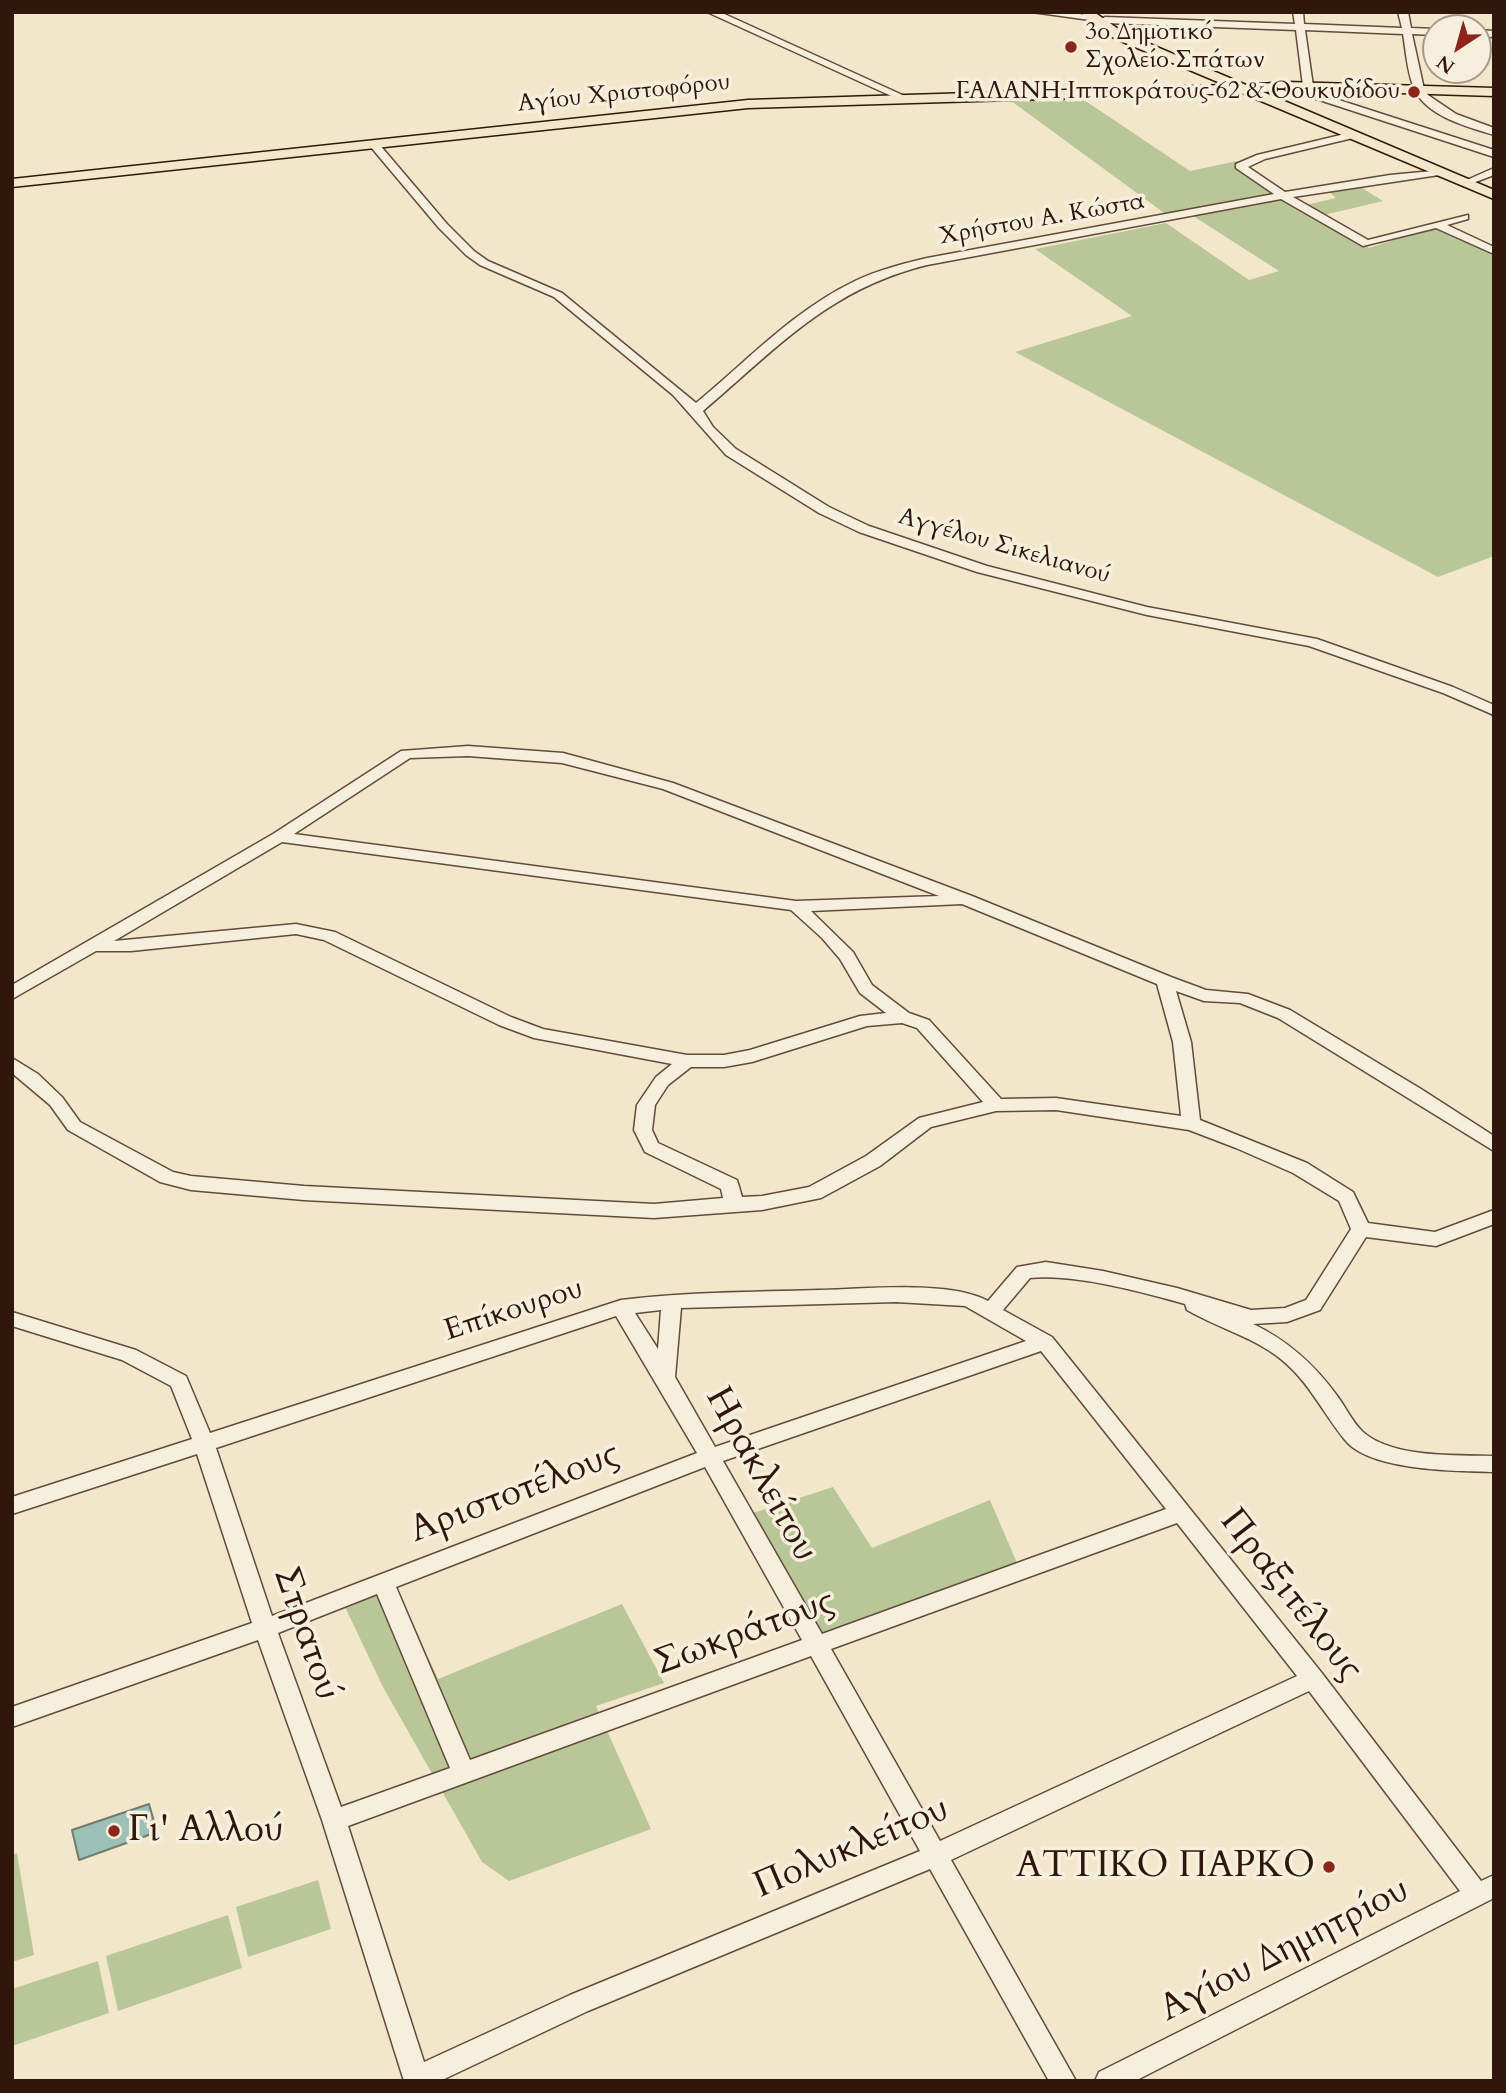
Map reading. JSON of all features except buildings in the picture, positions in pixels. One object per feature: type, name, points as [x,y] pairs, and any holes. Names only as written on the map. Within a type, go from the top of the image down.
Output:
[{"type":"main road","points":[[1094,15],[1130,34],[1353,135],[1439,172],[1494,189]]},
{"type":"main road","name":"Αγίου Χριστοφόρου","points":[[12,183],[748,104],[1252,88],[1494,92]]},
{"type":"main road","points":[[1252,88],[1469,181],[1494,195]]},
{"type":"main road","points":[[1292,103],[1305,88]]},
{"type":"street","points":[[712,12],[904,98]]},
{"type":"street","points":[[1037,12],[1195,24],[1422,32]]},
{"type":"street","points":[[1194,12],[1195,24]]},
{"type":"street","points":[[1298,12],[1305,88],[1494,153]]},
{"type":"street","points":[[1403,12],[1419,89],[1431,104],[1494,132]]},
{"type":"street","points":[[1353,135],[1261,157],[1240,166],[1367,244],[1464,217]]},
{"type":"street","name":"Αγγέλου Σικελιανού","points":[[375,146],[443,226],[470,253],[484,263],[558,295],[696,410],[708,429],[747,463],[824,510],[875,533],[982,569],[1147,611],[1312,642],[1448,690],[1494,711]]},
{"type":"street","points":[[1469,181],[1494,171]]},
{"type":"street","name":"Χρήστου Α. Κώστα","points":[[696,410],[793,326],[838,295],[873,277],[945,259],[1284,195],[1372,179],[1439,172]]},
{"type":"street","points":[[1438,225],[1494,251]]},
{"type":"street","points":[[12,993],[279,836],[406,754],[468,751],[563,758],[668,786],[966,900],[1204,996],[1242,998],[1284,1014],[1415,1093],[1494,1145]]},
{"type":"street","points":[[279,836],[796,906],[966,900]]},
{"type":"street","points":[[796,906],[828,934],[847,956],[866,989],[903,1017],[923,1024],[996,1105]]},
{"type":"street","points":[[90,946],[131,946],[296,929],[329,936],[505,1021],[540,1034],[687,1061],[724,1061],[752,1056],[866,1020],[903,1017]]},
{"type":"street","points":[[1164,981],[1182,1042],[1191,1124]]},
{"type":"street","points":[[687,1061],[662,1081],[646,1105],[643,1130],[651,1147],[730,1185],[734,1204]]},
{"type":"street","points":[[12,1064],[32,1078],[56,1101],[74,1126],[167,1177],[191,1184],[304,1193],[654,1211],[762,1203],[814,1193],[873,1161],[925,1122],[996,1105],[1056,1104],[1191,1124],[1300,1168],[1346,1197],[1361,1229]]},
{"type":"street","points":[[1361,1229],[1436,1239],[1494,1217]]},
{"type":"street","points":[[990,1312],[1024,1272],[1046,1269],[1103,1278],[1177,1295],[1251,1317],[1287,1315],[1313,1305],[1361,1229]]},
{"type":"street","points":[[1177,1295],[1217,1319],[1260,1334],[1291,1356],[1328,1399],[1356,1438],[1386,1453],[1456,1463],[1494,1464]]},
{"type":"street","name":"Επίκουρου","points":[[12,1506],[621,1307],[672,1301],[896,1296],[968,1299],[1045,1342]]},
{"type":"street","points":[[665,1377],[672,1301]]},
{"type":"street","name":"Ηρακλείτου","points":[[621,1307],[665,1377],[1063,2081]]},
{"type":"street","name":"Στρατού","points":[[12,1319],[129,1355],[178,1381],[204,1443],[265,1628],[334,1820],[416,2080]]},
{"type":"street","name":"Αριστοτέλους","points":[[12,1717],[265,1628],[710,1457],[1045,1342]]},
{"type":"street","name":"Πραξιτέλους","points":[[1045,1342],[1313,1679],[1486,1890]]},
{"type":"street","name":"Σωκράτους","points":[[334,1820],[1180,1513]]},
{"type":"street","points":[[383,1582],[464,1774]]},
{"type":"street","name":"Πολυκλείτου","points":[[416,2080],[579,2003],[934,1856],[1313,1679]]},
{"type":"street","name":"Αγίου Δημητρίου","points":[[1108,2081],[1486,1890]]},
{"type":"green space","points":[[1078,96],[1190,171],[1237,161],[1306,205],[1336,198],[1328,191],[1359,186],[1383,201],[1324,215],[1369,248],[1433,227],[1494,254],[1494,556],[1438,577],[1015,352],[1132,316],[1035,249],[1166,223],[1249,280],[1279,271],[1187,212],[1167,215],[1007,98]]},
{"type":"green space","points":[[833,1487],[872,1548],[990,1500],[1017,1563],[807,1640],[750,1514]]},
{"type":"green space","points":[[389,1571],[438,1679],[622,1604],[664,1683],[596,1706],[651,1829],[509,1881],[482,1862],[383,1687],[337,1590]]},
{"type":"green space","points":[[17,1853],[34,1955],[12,1962],[12,1855]]},
{"type":"green space","points":[[318,1880],[331,1929],[248,1957],[236,1907]]},
{"type":"green space","points":[[228,1915],[242,1968],[118,2011],[106,1956]]},
{"type":"green space","points":[[98,1961],[109,2013],[12,2046],[12,1989]]},
{"type":"water","name":"Γι' Αλλού","points":[[149,1804],[157,1832],[79,1860],[72,1830]]},
{"type":"place","name":"3ο Δημοτικό Σχολείο Σπάτων","points":[[1071,47]]},
{"type":"place","name":"ΓΑΛΑΝΗ Ιπποκράτους 62 & Θουκυδίδου","points":[[1414,92]]},
{"type":"place","name":"Γι' Αλλού","points":[[114,1831]]},
{"type":"place","name":"ΑΤΤΙΚΟ ΠΑΡΚΟ","points":[[1329,1867]]}]
